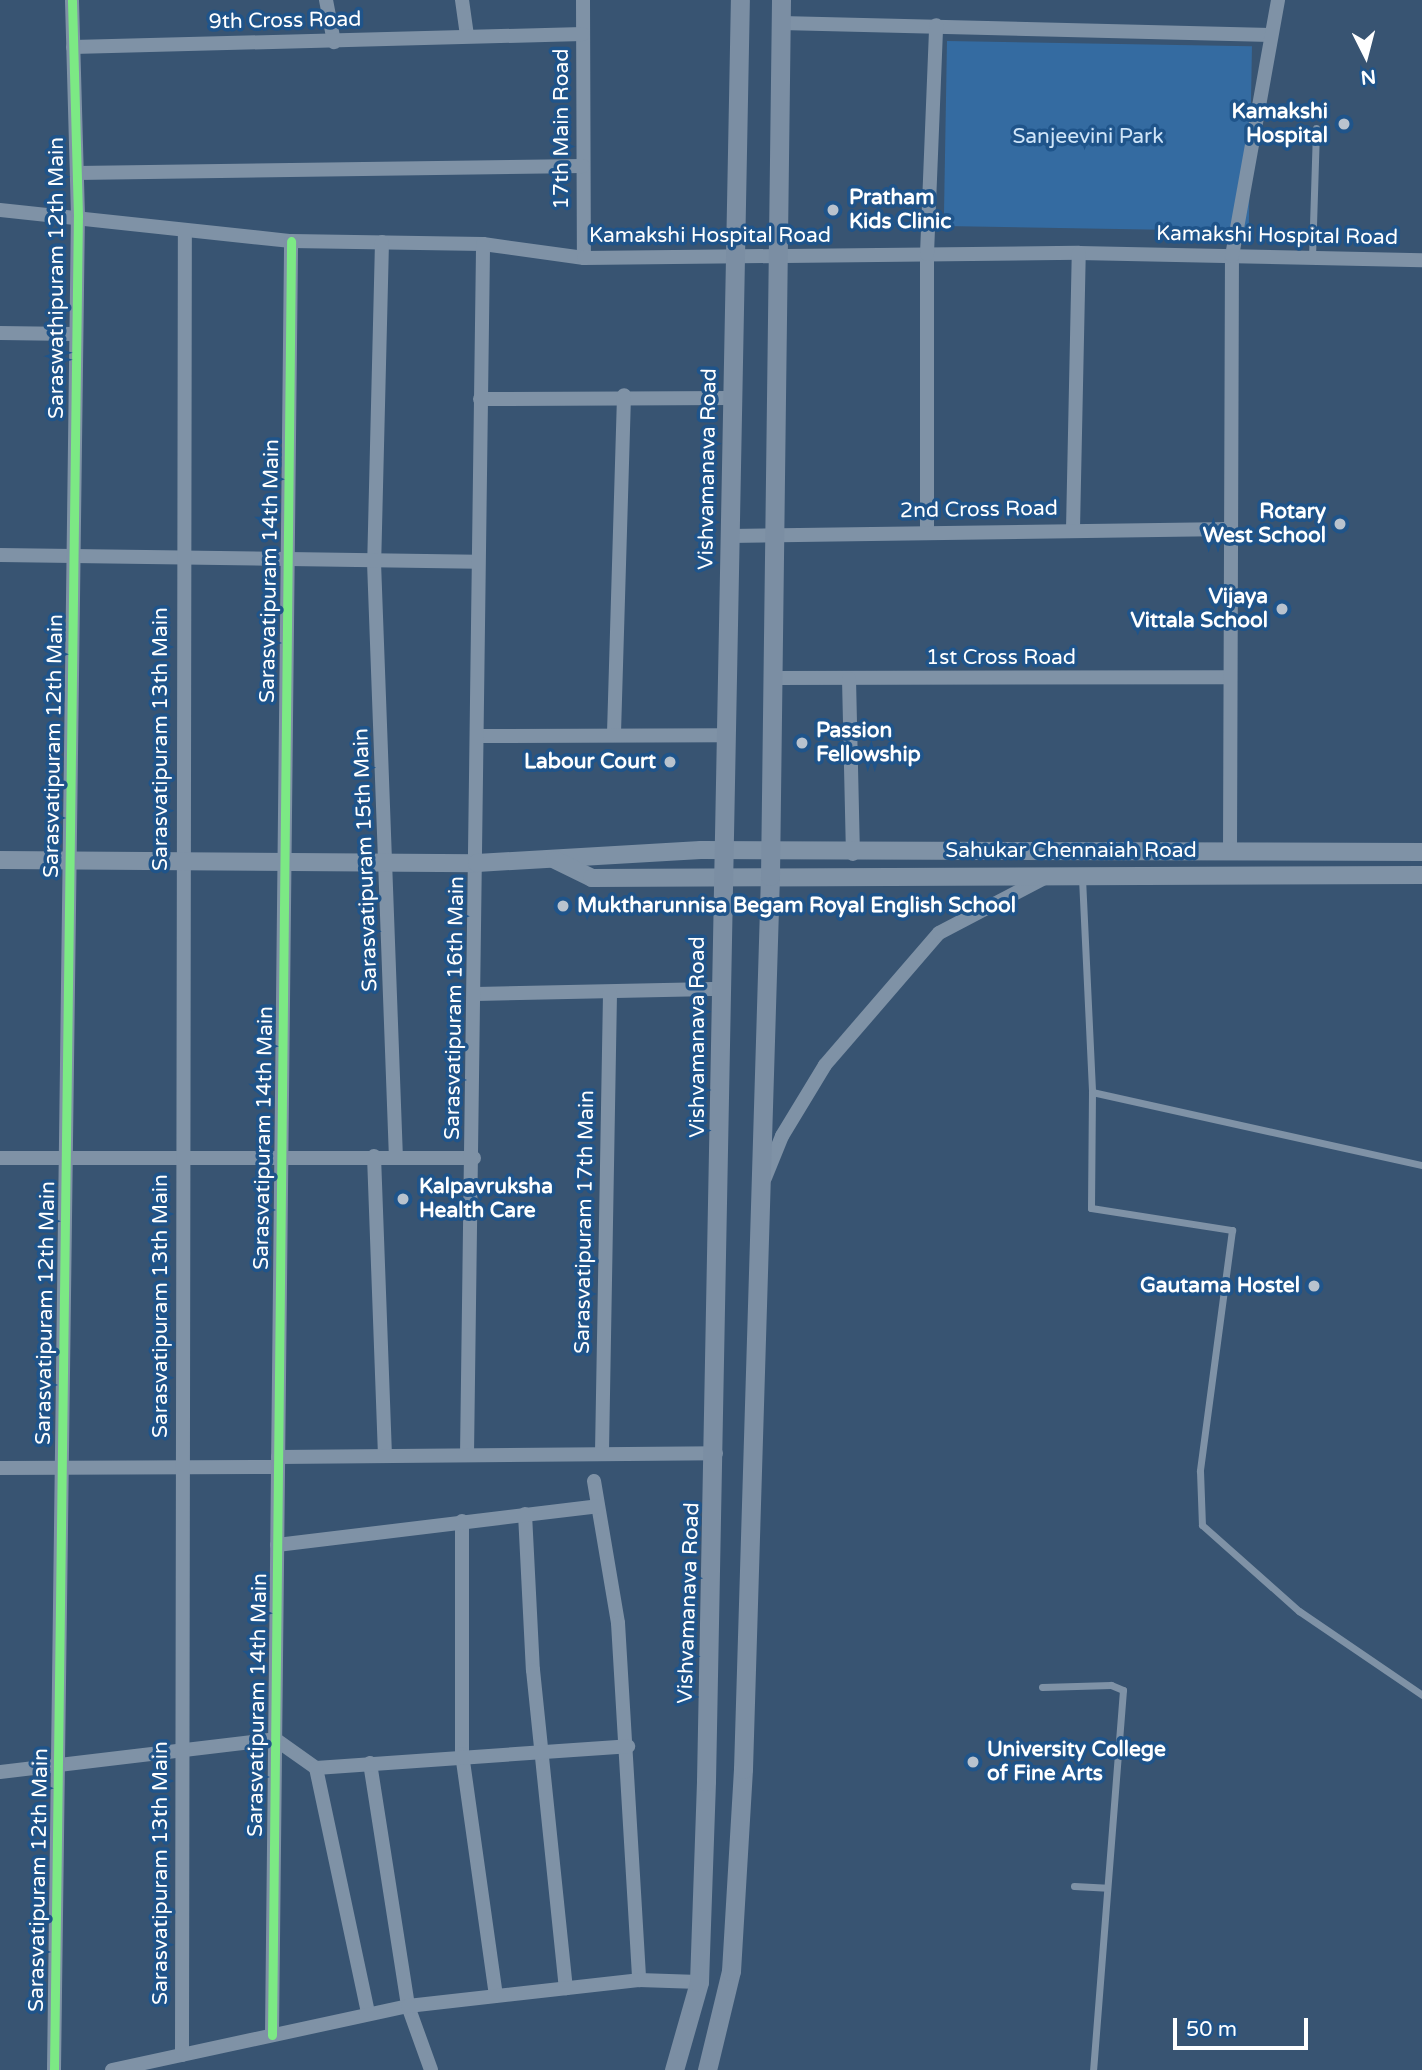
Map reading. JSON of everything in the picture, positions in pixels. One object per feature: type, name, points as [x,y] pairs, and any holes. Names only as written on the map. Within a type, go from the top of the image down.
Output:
[{"type":"main road","name":"Vishvamanava Road","points":[[674,2070],[699,1982],[716,1453],[724,989],[719,879],[731,398],[739,259],[740,0]]},
{"type":"main road","points":[[707,2070],[731,1971],[743,1769],[770,854],[773,678],[771,537],[779,260],[781,0]]},
{"type":"street","name":"Saraswathipuram 12th Main","points":[[72,0],[78,216],[73,334],[74,556]]},
{"type":"street","points":[[326,0],[334,42]]},
{"type":"street","points":[[462,0],[467,36]]},
{"type":"street","name":"17th Main Road","points":[[583,0],[584,258]]},
{"type":"street","points":[[1230,853],[1232,256],[1278,0]]},
{"type":"street","points":[[781,23],[1271,35]]},
{"type":"street","points":[[927,533],[927,254],[936,25]]},
{"type":"street","name":"9th Cross Road","points":[[73,47],[583,34]]},
{"type":"street","points":[[77,173],[583,166]]},
{"type":"street","name":"Kamakshi Hospital Road","points":[[0,210],[78,216],[291,241],[483,244],[584,258],[779,260],[927,254],[1079,253],[1422,260]]},
{"type":"street","name":"Sarasvatipuram 13th Main","points":[[182,2055],[182,557],[185,230]]},
{"type":"street","name":"Sarasvatipuram 14th Main","points":[[272,2035],[291,241]]},
{"type":"street","name":"Sarasvatipuram 15th Main","points":[[382,242],[374,562],[388,862],[396,1158]]},
{"type":"street","name":"Sarasvatipuram 16th Main","points":[[467,1455],[474,1158],[477,562],[483,244]]},
{"type":"street","points":[[1073,529],[1079,253]]},
{"type":"street","points":[[0,334],[73,334]]},
{"type":"street","points":[[614,733],[624,396]]},
{"type":"street","points":[[480,399],[624,396],[731,398]]},
{"type":"street","name":"2nd Cross Road","points":[[729,536],[1073,529],[1230,529]]},
{"type":"street","points":[[0,555],[477,562]]},
{"type":"street","name":"Sarasvatipuram 12th Main","points":[[54,2070],[74,556]]},
{"type":"street","name":"1st Cross Road","points":[[773,678],[849,680],[1229,677]]},
{"type":"street","points":[[849,680],[853,854]]},
{"type":"street","points":[[477,736],[614,733],[724,735]]},
{"type":"street","name":"Sahukar Chennaiah Road","points":[[0,860],[477,863],[555,860],[578,853],[1422,852]]},
{"type":"street","name":"Sahukar Chennaiah Road","points":[[555,860],[592,878],[719,879],[769,876],[1050,874],[1422,875]]},
{"type":"street","points":[[759,1193],[782,1136],[825,1065],[939,933],[1050,874]]},
{"type":"street","points":[[476,994],[724,989]]},
{"type":"street","name":"Sarasvatipuram 17th Main","points":[[602,1452],[610,993]]},
{"type":"street","points":[[374,1156],[385,1455]]},
{"type":"street","points":[[0,1158],[474,1158]]},
{"type":"street","points":[[0,1468],[182,1467],[385,1455],[716,1453]]},
{"type":"street","points":[[594,1481],[618,1623],[628,1746],[639,1980]]},
{"type":"street","points":[[277,1545],[598,1506]]},
{"type":"street","points":[[525,1514],[540,1748],[566,1988]]},
{"type":"street","points":[[462,1521],[462,1754],[496,1996]]},
{"type":"street","points":[[0,1772],[275,1740],[316,1768],[540,1748],[628,1746]]},
{"type":"street","points":[[370,1763],[408,2006],[431,2070]]},
{"type":"street","points":[[316,1768],[368,2013]]},
{"type":"street","points":[[112,2070],[408,2006],[639,1980],[699,1982]]},
{"type":"lane","points":[[1312,258],[1316,128]]},
{"type":"lane","points":[[1082,874],[1092,1092],[1091,1208],[1232,1230],[1200,1471],[1202,1525],[1299,1611],[1422,1695]]},
{"type":"lane","points":[[1092,1092],[1422,1165]]},
{"type":"lane","points":[[1042,1687],[1123,1690],[1093,2070]]},
{"type":"lane","points":[[1074,1886],[1107,1888]]},
{"type":"green space","name":"Sanjeevini Park","points":[[947,41],[1252,46],[1249,231],[944,226]]},
{"type":"cycle path","points":[[54,2070],[78,216],[72,0]]},
{"type":"cycle path","points":[[272,2035],[291,241]]},
{"type":"place","name":"Kamakshi Hospital","points":[[1344,124]]},
{"type":"place","name":"Pratham Kids Clinic","points":[[833,210]]},
{"type":"place","name":"Rotary West School","points":[[1340,524]]},
{"type":"place","name":"Vijaya Vittala School","points":[[1282,609]]},
{"type":"place","name":"Passion Fellowship","points":[[802,743]]},
{"type":"place","name":"Labour Court","points":[[670,762]]},
{"type":"place","name":"Muktharunnisa Begam Royal English School","points":[[563,906]]},
{"type":"place","name":"Kalpavruksha Health Care","points":[[403,1199]]},
{"type":"place","name":"Gautama Hostel","points":[[1314,1286]]},
{"type":"place","name":"University College of Fine Arts","points":[[973,1762]]}]
